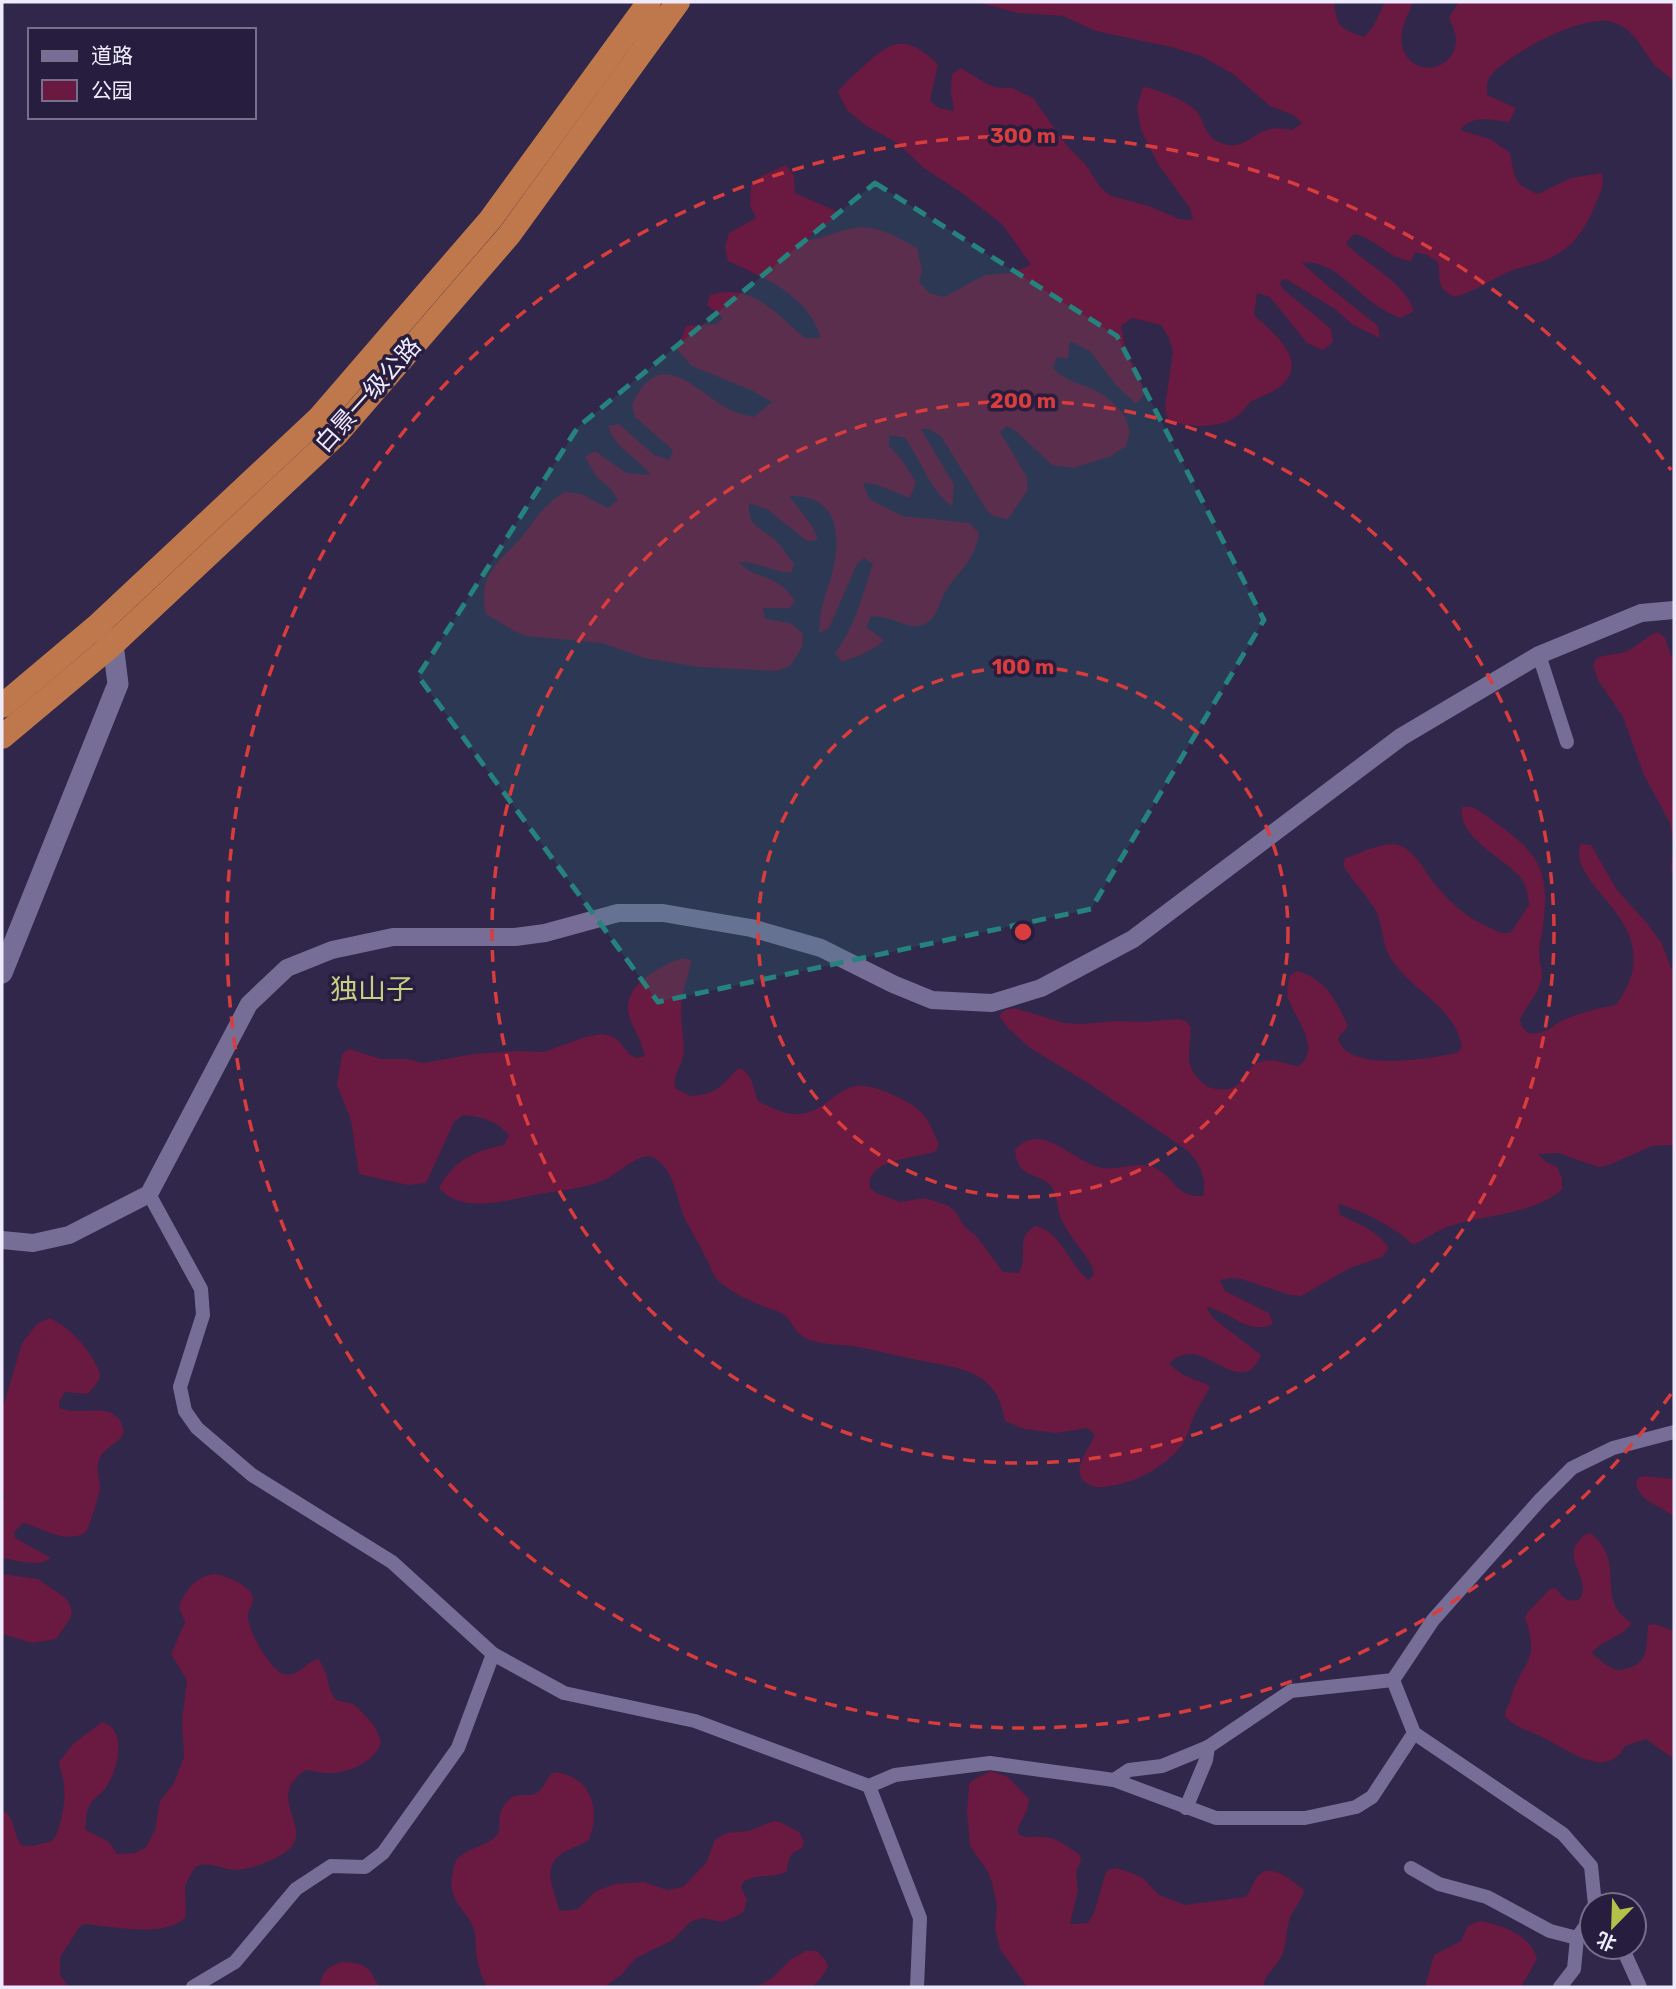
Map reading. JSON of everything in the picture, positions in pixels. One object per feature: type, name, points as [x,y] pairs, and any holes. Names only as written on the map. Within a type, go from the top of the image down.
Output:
[{"type":"highway","name":"白景一级公路","points":[[2,737],[319,418],[490,220],[649,2]]},
{"type":"highway","name":"白景一级公路","points":[[2,706],[105,635],[337,434],[509,235],[678,2]]},
{"type":"main road","points":[[2,973],[118,684],[105,635]]},
{"type":"street","points":[[2,1240],[33,1243],[69,1235],[149,1194],[249,1004],[288,968],[332,950],[393,937],[515,937],[544,933],[618,913],[663,913],[751,928],[821,948],[932,1000],[992,1003],[1041,988],[1133,939],[1401,737],[1539,656],[1641,613],[1674,610]]},
{"type":"street","points":[[1539,656],[1567,742]]},
{"type":"street","points":[[149,1194],[201,1289],[203,1315],[180,1387],[185,1411],[197,1428],[252,1475],[392,1562],[493,1654],[564,1693],[695,1721],[869,1786],[895,1775],[989,1763],[1114,1780],[1216,1818],[1305,1818],[1356,1807],[1372,1797],[1414,1733]]},
{"type":"street","points":[[1114,1780],[1129,1770],[1162,1766],[1208,1747],[1291,1691],[1393,1679],[1433,1620],[1572,1468],[1613,1448],[1674,1432]]},
{"type":"street","points":[[193,1987],[235,1962],[296,1889],[331,1866],[365,1867],[383,1853],[458,1748],[493,1654]]},
{"type":"street","points":[[1393,1679],[1414,1733],[1563,1835],[1591,1866],[1594,1891]]},
{"type":"street","points":[[1186,1808],[1206,1760],[1208,1747]]},
{"type":"street","points":[[869,1786],[920,1918],[917,1987]]},
{"type":"street","points":[[1411,1868],[1439,1884],[1487,1897],[1550,1931],[1577,1938],[1574,1969],[1560,1987]]},
{"type":"street","points":[[1628,1961],[1640,1987]]},
{"type":"highlighted area","points":[[875,183],[1117,336],[1264,620],[1091,909],[658,1002],[418,676],[578,427]]},
{"type":"green space","points":[[977,2],[1334,2],[1341,26],[1364,37],[1374,25],[1385,2],[1413,2],[1403,28],[1402,45],[1414,63],[1432,67],[1449,58],[1454,49],[1456,38],[1449,17],[1459,2],[1674,2],[1674,85],[1670,78],[1655,66],[1631,33],[1612,22],[1584,23],[1566,29],[1501,65],[1489,79],[1487,95],[1516,108],[1509,122],[1476,120],[1460,130],[1490,139],[1510,153],[1519,183],[1538,194],[1571,178],[1602,173],[1601,191],[1580,233],[1556,255],[1508,272],[1455,297],[1442,287],[1438,262],[1427,255],[1415,252],[1411,261],[1403,259],[1354,234],[1346,243],[1402,291],[1414,311],[1401,318],[1375,305],[1340,275],[1322,265],[1302,263],[1378,326],[1380,338],[1353,325],[1335,309],[1286,279],[1279,282],[1283,289],[1331,329],[1333,342],[1323,350],[1307,343],[1270,297],[1257,293],[1254,315],[1280,340],[1291,359],[1291,369],[1287,379],[1277,389],[1252,401],[1230,420],[1203,426],[1168,420],[1165,407],[1173,352],[1161,325],[1132,318],[1121,326],[1126,352],[1138,373],[1144,395],[1136,404],[1116,385],[1090,351],[1070,341],[1068,359],[1057,357],[1053,368],[1066,379],[1098,392],[1116,405],[1127,423],[1129,434],[1126,446],[1111,456],[1073,468],[1052,465],[1016,431],[1007,426],[1000,432],[1027,477],[1027,491],[1008,519],[993,516],[986,509],[941,436],[929,429],[921,429],[954,485],[952,506],[937,492],[905,438],[889,435],[889,446],[916,482],[910,498],[875,484],[863,483],[869,499],[902,516],[969,523],[979,533],[971,558],[947,589],[930,621],[912,626],[884,617],[871,617],[866,627],[884,640],[864,653],[842,662],[835,653],[853,621],[873,564],[864,558],[857,564],[829,628],[819,633],[822,606],[835,559],[836,532],[827,510],[818,502],[805,497],[789,496],[812,526],[818,540],[807,541],[767,509],[749,503],[753,523],[777,542],[794,564],[791,573],[739,562],[749,571],[778,584],[795,601],[790,608],[763,608],[765,619],[790,623],[803,634],[802,647],[790,666],[776,671],[700,667],[645,658],[602,643],[527,636],[486,614],[484,590],[491,572],[551,502],[565,492],[581,494],[608,508],[618,500],[611,489],[596,476],[585,457],[595,451],[626,473],[650,475],[616,442],[608,426],[619,424],[654,455],[669,460],[673,450],[635,417],[632,405],[652,378],[663,374],[685,380],[727,408],[754,417],[772,402],[753,391],[692,366],[677,350],[686,326],[716,324],[723,318],[707,305],[710,295],[725,292],[751,296],[773,310],[805,338],[821,338],[815,323],[796,299],[770,281],[728,261],[725,247],[729,233],[756,218],[750,205],[751,185],[761,176],[786,165],[794,176],[795,193],[840,213],[806,240],[863,227],[887,233],[917,248],[922,270],[919,282],[929,293],[944,297],[985,275],[1010,273],[1031,265],[1002,224],[924,168],[897,143],[865,125],[847,110],[838,92],[885,49],[894,45],[910,45],[938,64],[930,101],[939,108],[954,111],[952,74],[961,68],[987,84],[1012,88],[1033,98],[1100,187],[1111,196],[1149,206],[1179,219],[1193,220],[1190,208],[1158,164],[1141,130],[1137,107],[1143,87],[1164,93],[1193,108],[1210,136],[1226,144],[1238,145],[1264,131],[1282,128],[1292,130],[1302,123],[1293,115],[1270,106],[1233,74],[1201,56],[1096,31],[1063,16],[1018,13]]},
{"type":"green space","points":[[1658,632],[1665,638],[1674,664],[1674,846],[1670,823],[1644,775],[1623,717],[1598,680],[1593,665],[1597,658],[1627,651]]},
{"type":"green space","points":[[1462,807],[1478,810],[1516,839],[1538,864],[1543,879],[1544,918],[1539,953],[1542,976],[1536,993],[1520,1019],[1522,1027],[1528,1033],[1546,1031],[1562,1020],[1616,1005],[1631,976],[1633,951],[1627,930],[1587,876],[1580,860],[1581,844],[1591,845],[1617,890],[1661,942],[1674,975],[1674,1145],[1652,1146],[1609,1165],[1598,1167],[1558,1153],[1538,1154],[1557,1167],[1562,1178],[1562,1190],[1523,1209],[1448,1227],[1413,1245],[1378,1220],[1338,1204],[1340,1215],[1373,1232],[1389,1248],[1382,1257],[1350,1268],[1301,1296],[1241,1279],[1220,1280],[1225,1291],[1269,1313],[1273,1324],[1255,1327],[1206,1307],[1213,1318],[1261,1355],[1247,1372],[1228,1369],[1199,1355],[1189,1354],[1169,1363],[1183,1374],[1210,1386],[1207,1394],[1197,1410],[1186,1438],[1174,1454],[1146,1474],[1124,1483],[1096,1487],[1081,1478],[1080,1465],[1095,1435],[1087,1428],[1056,1433],[1024,1429],[1005,1421],[1001,1403],[993,1390],[984,1380],[973,1374],[945,1365],[805,1338],[781,1313],[730,1290],[714,1275],[686,1221],[666,1168],[652,1157],[641,1158],[608,1178],[587,1186],[501,1202],[473,1204],[449,1197],[439,1188],[458,1164],[484,1150],[504,1145],[509,1135],[488,1120],[463,1115],[454,1122],[426,1183],[408,1185],[359,1174],[351,1120],[337,1085],[342,1054],[349,1049],[381,1059],[407,1059],[423,1063],[474,1054],[544,1052],[585,1037],[602,1034],[618,1040],[629,1054],[637,1058],[644,1056],[630,1019],[630,997],[642,980],[682,958],[691,960],[681,1014],[684,1051],[675,1079],[675,1088],[690,1096],[707,1093],[718,1088],[739,1068],[750,1078],[759,1102],[790,1114],[818,1108],[852,1087],[878,1089],[898,1097],[924,1115],[939,1144],[936,1151],[884,1165],[871,1178],[870,1188],[900,1202],[925,1198],[949,1206],[1003,1272],[1019,1273],[1025,1235],[1036,1226],[1053,1235],[1089,1280],[1094,1274],[1092,1266],[1061,1219],[1052,1187],[1024,1171],[1017,1160],[1015,1150],[1025,1142],[1036,1139],[1048,1141],[1082,1160],[1104,1168],[1147,1165],[1160,1170],[1180,1190],[1194,1196],[1203,1196],[1201,1169],[1184,1148],[1088,1083],[1030,1048],[999,1016],[1005,1010],[1014,1008],[1064,1023],[1178,1019],[1186,1021],[1191,1028],[1189,1060],[1194,1073],[1208,1087],[1229,1089],[1236,1086],[1248,1070],[1260,1062],[1275,1061],[1299,1066],[1305,1059],[1308,1051],[1305,1033],[1287,995],[1290,975],[1297,971],[1316,979],[1334,999],[1348,1026],[1338,1038],[1345,1049],[1357,1056],[1391,1061],[1457,1053],[1462,1046],[1450,1020],[1392,960],[1375,909],[1343,865],[1345,858],[1371,848],[1398,845],[1414,856],[1441,891],[1460,910],[1498,932],[1511,932],[1529,905],[1525,884],[1514,871],[1474,838],[1462,818]]},
{"type":"green space","points":[[1674,846],[1674,878],[1671,869]]},
{"type":"green space","points":[[50,1318],[80,1341],[100,1373],[99,1380],[88,1394],[65,1392],[59,1402],[60,1408],[107,1412],[120,1421],[124,1432],[99,1460],[100,1491],[85,1533],[61,1536],[23,1523],[14,1532],[15,1538],[51,1558],[40,1563],[2,1558],[2,1499],[5,1498],[2,1487],[2,1411],[22,1343],[38,1323]]},
{"type":"green space","points":[[1644,1476],[1674,1479],[1674,1517],[1638,1490],[1638,1478]]},
{"type":"green space","points":[[1586,1534],[1592,1534],[1602,1546],[1608,1558],[1614,1603],[1621,1614],[1632,1623],[1592,1653],[1616,1670],[1627,1669],[1635,1666],[1644,1656],[1648,1625],[1655,1624],[1674,1631],[1674,1759],[1646,1739],[1625,1746],[1617,1756],[1608,1761],[1587,1760],[1518,1726],[1505,1716],[1514,1688],[1530,1655],[1530,1633],[1525,1618],[1527,1613],[1551,1588],[1557,1589],[1566,1599],[1580,1599],[1583,1590],[1574,1550],[1577,1542]]},
{"type":"green space","points":[[2,1574],[38,1579],[67,1599],[72,1611],[70,1619],[56,1639],[32,1643],[2,1634]]},
{"type":"green space","points":[[214,1574],[246,1587],[252,1595],[248,1613],[251,1630],[273,1666],[284,1674],[290,1674],[318,1659],[336,1700],[353,1704],[374,1725],[381,1741],[379,1748],[363,1764],[340,1772],[306,1770],[294,1780],[289,1791],[289,1801],[296,1832],[295,1841],[288,1850],[257,1866],[243,1869],[232,1870],[205,1865],[195,1867],[185,1886],[186,1916],[178,1923],[153,1929],[84,1924],[60,1957],[60,1976],[70,1987],[2,1987],[2,1810],[12,1821],[21,1845],[32,1846],[52,1841],[60,1823],[64,1798],[59,1762],[73,1744],[102,1722],[110,1726],[115,1733],[118,1741],[117,1760],[107,1786],[89,1806],[86,1830],[109,1842],[117,1854],[135,1853],[146,1847],[155,1830],[160,1801],[174,1783],[184,1757],[182,1721],[187,1680],[171,1654],[185,1622],[179,1607],[192,1585]]},
{"type":"green space","points":[[991,1771],[1008,1777],[1029,1799],[1027,1810],[1017,1830],[1020,1835],[1053,1839],[1080,1855],[1081,1861],[1076,1872],[1078,1890],[1070,1924],[1088,1923],[1094,1913],[1105,1875],[1108,1870],[1115,1868],[1143,1878],[1159,1895],[1185,1905],[1245,1897],[1257,1877],[1269,1871],[1282,1874],[1304,1890],[1289,1920],[1283,1954],[1263,1987],[1027,1987],[1000,1949],[995,1928],[997,1905],[992,1883],[988,1872],[970,1846],[967,1813],[969,1784]]},
{"type":"green space","points":[[555,1772],[578,1780],[585,1788],[590,1796],[594,1817],[589,1840],[568,1850],[553,1862],[550,1877],[559,1910],[578,1909],[596,1891],[615,1884],[644,1882],[667,1890],[683,1887],[706,1863],[715,1840],[726,1833],[748,1831],[774,1821],[799,1832],[804,1842],[802,1848],[790,1857],[787,1871],[743,1882],[741,1888],[747,1899],[744,1911],[739,1915],[722,1922],[702,1918],[690,1922],[673,1940],[636,1958],[621,1975],[604,1987],[487,1987],[478,1965],[474,1930],[453,1893],[454,1865],[460,1856],[497,1835],[501,1812],[506,1802],[515,1796],[538,1792]]},
{"type":"green space","points":[[1479,1921],[1514,1932],[1534,1951],[1537,1959],[1521,1987],[1425,1987],[1434,1955],[1461,1941],[1468,1926]]},
{"type":"green space","points":[[806,1951],[817,1951],[828,1967],[812,1987],[756,1987],[771,1979],[791,1959]]},
{"type":"green space","points":[[343,1962],[366,1967],[379,1987],[321,1987],[325,1972]]},
{"type":"district","name":"独山子","points":[[372,989]]}]
